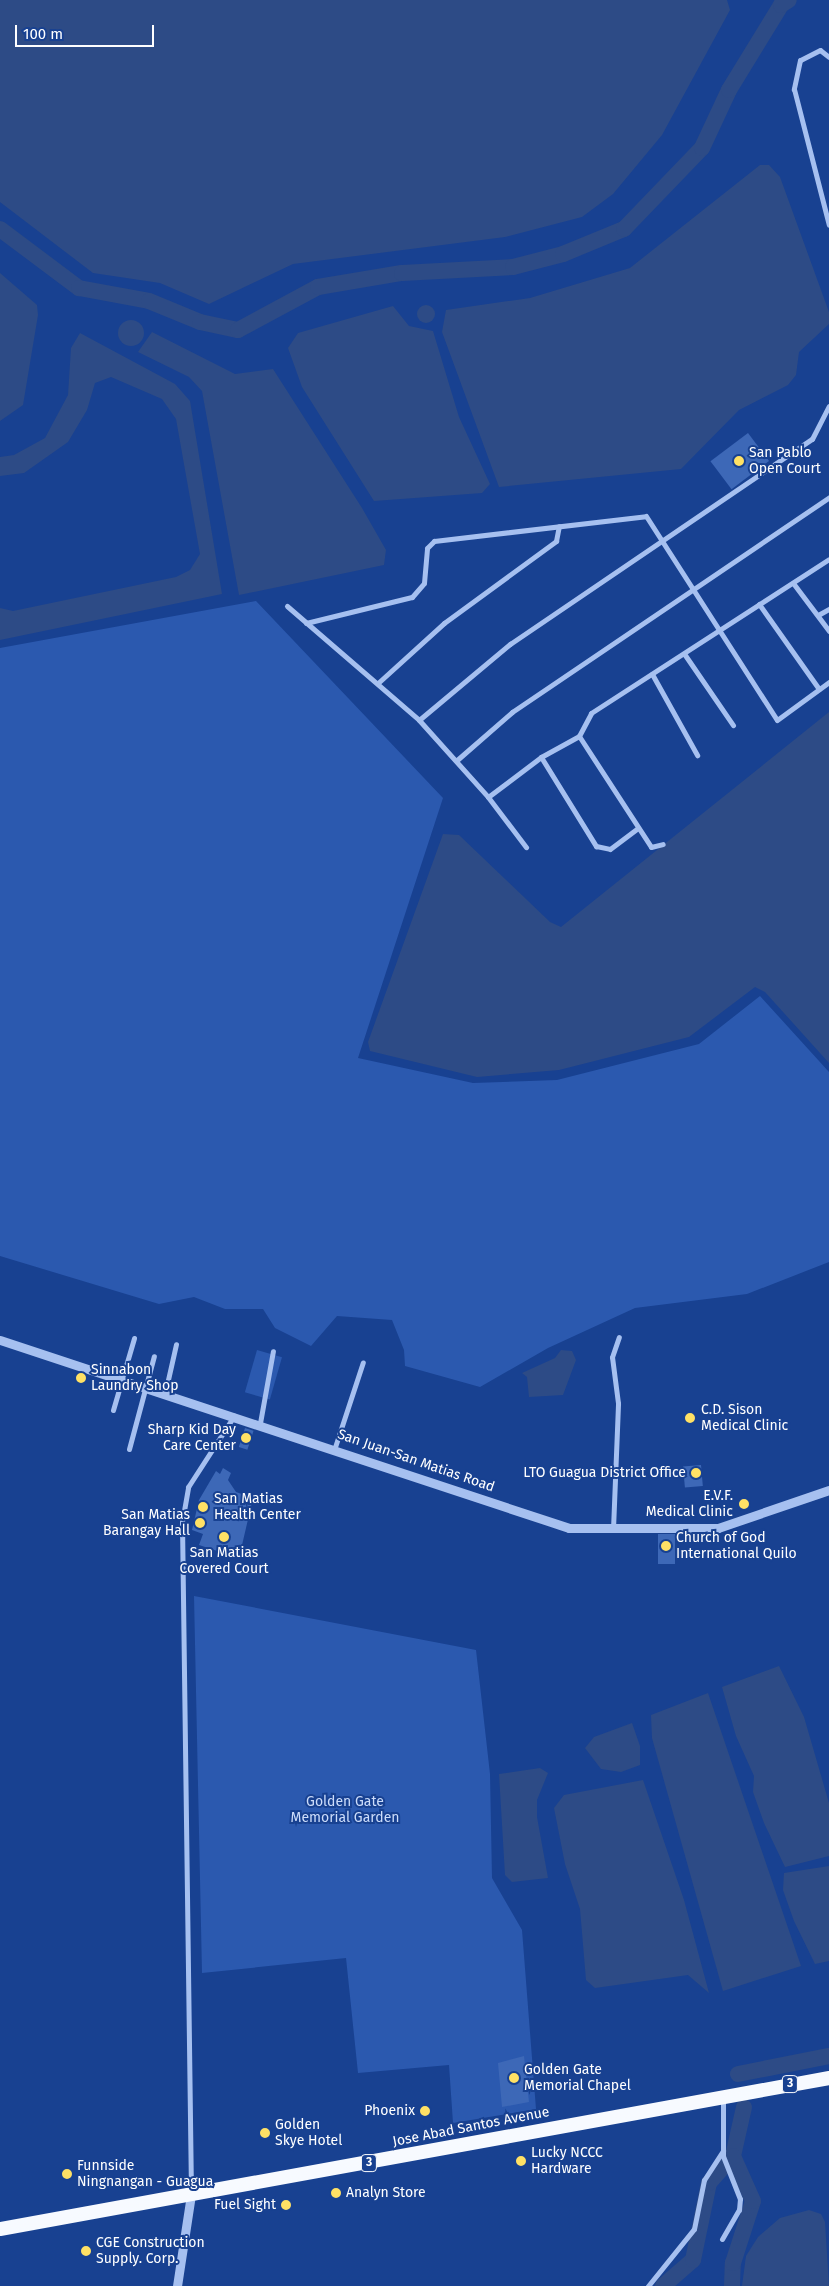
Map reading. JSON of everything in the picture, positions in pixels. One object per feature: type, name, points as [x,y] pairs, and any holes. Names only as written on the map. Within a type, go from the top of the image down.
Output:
[{"type":"highway","name":"Jose Abad Santos Avenue","points":[[0,2229],[829,2078]]},
{"type":"street","points":[[829,57],[820,50],[800,60],[794,89],[829,225]]},
{"type":"street","points":[[419,720],[510,644],[812,440],[829,406]]},
{"type":"street","points":[[457,760],[512,712],[829,497]]},
{"type":"street","points":[[306,623],[412,597],[424,583],[427,548],[434,540],[646,516],[695,587],[776,720],[829,682]]},
{"type":"street","points":[[379,682],[444,623],[556,541],[559,526]]},
{"type":"street","points":[[488,797],[541,757],[578,736],[591,713],[685,655],[720,629],[829,559]]},
{"type":"street","points":[[793,583],[829,631]]},
{"type":"street","points":[[759,604],[819,689]]},
{"type":"street","points":[[287,606],[379,682],[419,720],[457,760],[526,847]]},
{"type":"street","points":[[818,615],[829,609]]},
{"type":"street","points":[[685,655],[733,725]]},
{"type":"street","points":[[652,674],[697,755]]},
{"type":"street","points":[[578,736],[651,847],[663,844]]},
{"type":"street","points":[[541,757],[596,846],[610,849],[638,828]]},
{"type":"street","points":[[612,1530],[618,1403],[612,1356],[619,1337]]},
{"type":"street","points":[[112,1410],[134,1338]]},
{"type":"street","name":"San Juan-San Matias Road","points":[[0,1340],[260,1423],[569,1528],[612,1530],[718,1528],[829,1490]]},
{"type":"street","points":[[165,1393],[176,1344]]},
{"type":"street","points":[[260,1423],[272,1351]]},
{"type":"street","points":[[129,1448],[148,1388],[154,1356]]},
{"type":"street","points":[[335,1448],[362,1362]]},
{"type":"street","points":[[177,2286],[191,2194],[182,1522],[188,1487],[235,1416]]},
{"type":"street","points":[[722,2096],[723,2153],[740,2204],[722,2239]]},
{"type":"street","points":[[648,2286],[694,2229],[704,2180],[723,2153]]},
{"type":"green space","points":[[256,601],[443,798],[358,1058],[473,1083],[557,1080],[699,1044],[760,996],[829,1072],[829,1262],[747,1294],[635,1308],[548,1348],[480,1387],[405,1366],[404,1350],[392,1320],[337,1316],[311,1346],[275,1328],[263,1309],[225,1309],[194,1297],[159,1304],[0,1256],[0,648]]},
{"type":"green space","points":[[257,1350],[282,1357],[270,1399],[245,1392]]},
{"type":"green space","name":"Golden Gate Memorial Garden","points":[[194,1596],[476,1650],[490,1774],[492,1878],[522,1930],[536,2109],[453,2123],[449,2065],[358,2073],[346,1958],[202,1973]]},
{"type":"shaded area","points":[[0,0],[727,0],[730,10],[662,135],[613,194],[582,217],[505,237],[293,264],[209,304],[160,283],[93,273],[0,202]]},
{"type":"shaded area","points":[[760,165],[769,165],[780,177],[829,312],[829,324],[799,352],[796,375],[788,385],[739,410],[681,469],[499,487],[442,332],[446,310],[530,298],[630,268]]},
{"type":"shaded area","points":[[0,273],[37,305],[38,315],[23,405],[0,421]]},
{"type":"shaded area","points":[[426,305],[432,308],[435,314],[432,320],[426,323],[420,320],[417,314],[420,308]]},
{"type":"shaded area","points":[[393,306],[409,326],[433,331],[459,417],[490,484],[482,493],[374,501],[302,387],[288,348],[298,333]]},
{"type":"shaded area","points":[[131,320],[140,324],[144,333],[140,342],[131,346],[122,342],[118,333],[122,324]]},
{"type":"shaded area","points":[[152,332],[235,374],[273,369],[362,508],[386,550],[384,565],[239,595],[202,391],[189,377],[138,352]]},
{"type":"shaded area","points":[[80,333],[175,384],[190,401],[222,594],[0,640],[0,608],[13,611],[176,577],[190,570],[200,554],[176,419],[162,399],[111,377],[95,383],[87,410],[68,442],[24,473],[0,476],[0,457],[14,455],[45,438],[68,395],[71,348]]},
{"type":"shaded area","points":[[829,712],[829,1063],[765,992],[755,987],[689,1037],[559,1070],[477,1077],[370,1051],[368,1042],[443,834],[459,835],[550,922],[561,927]]},
{"type":"shaded area","points":[[561,1350],[572,1351],[576,1360],[563,1395],[529,1397],[527,1377],[522,1373],[555,1358]]},
{"type":"shaded area","points":[[779,1666],[804,1717],[829,1803],[829,1856],[785,1867],[764,1823],[753,1792],[754,1776],[736,1736],[722,1687]]},
{"type":"shaded area","points":[[708,1693],[801,1966],[723,1991],[652,1738],[651,1715]]},
{"type":"shaded area","points":[[632,1723],[640,1746],[640,1765],[621,1772],[601,1769],[585,1748],[594,1737]]},
{"type":"shaded area","points":[[540,1768],[548,1773],[537,1800],[537,1817],[548,1878],[512,1882],[505,1875],[499,1774]]},
{"type":"shaded area","points":[[643,1780],[684,1900],[709,1993],[688,1975],[595,1988],[586,1980],[580,1909],[565,1864],[554,1808],[564,1795]]},
{"type":"shaded area","points":[[829,1866],[829,1961],[815,1964],[794,1921],[783,1890],[784,1873]]},
{"type":"shaded area","points":[[809,2210],[821,2214],[825,2222],[829,2286],[742,2286],[746,2256],[758,2237],[780,2218]]},
{"type":"building","name":"San Pablo Open Court","points":[[748,433],[769,461],[732,489],[710,461]]},
{"type":"building","name":"Sharp Kid Day Care Center","points":[[245,1428],[254,1431],[247,1450],[239,1447]]},
{"type":"building","points":[[701,1465],[703,1486],[685,1487],[683,1467]]},
{"type":"building","points":[[223,1468],[231,1473],[228,1480],[236,1492],[253,1498],[239,1558],[199,1545],[203,1534],[192,1530],[199,1500],[216,1471],[220,1474]]},
{"type":"building","name":"Church of God International Quilo","points":[[658,1534],[675,1534],[675,1564],[658,1564]]},
{"type":"building","name":"Golden Gate Memorial Chapel","points":[[524,2056],[529,2102],[502,2107],[498,2063]]},
{"type":"waterway","points":[[0,229],[79,288],[149,301],[200,322],[238,330],[318,287],[402,273],[513,267],[563,254],[624,229],[702,148],[729,90],[781,5],[789,0]]},
{"type":"waterway","points":[[738,2074],[829,2056]]},
{"type":"waterway","points":[[663,2286],[693,2260],[709,2183],[733,2156],[744,2107]]},
{"type":"waterway","points":[[732,2286],[733,2263],[753,2201],[733,2156]]},
{"type":"place","name":"San Pablo Open Court","points":[[739,461]]},
{"type":"place","name":"Sinnabon Laundry Shop","points":[[81,1378]]},
{"type":"place","name":"C.D. Sison Medical Clinic","points":[[690,1418]]},
{"type":"place","name":"Sharp Kid Day Care Center","points":[[246,1438]]},
{"type":"place","name":"LTO Guagua District Office","points":[[696,1473]]},
{"type":"place","name":"E.V.F. Medical Clinic","points":[[744,1504]]},
{"type":"place","name":"San Matias Health Center","points":[[203,1507]]},
{"type":"place","name":"San Matias Barangay Hall","points":[[200,1523]]},
{"type":"place","name":"San Matias Covered Court","points":[[224,1537]]},
{"type":"place","name":"Church of God International Quilo","points":[[666,1546]]},
{"type":"place","name":"Golden Gate Memorial Chapel","points":[[514,2078]]},
{"type":"place","name":"Phoenix","points":[[425,2111]]},
{"type":"place","name":"Golden Skye Hotel","points":[[265,2133]]},
{"type":"place","name":"Lucky NCCC Hardware","points":[[521,2161]]},
{"type":"place","name":"Funnside Ningnangan - Guagua","points":[[67,2174]]},
{"type":"place","name":"Analyn Store","points":[[336,2193]]},
{"type":"place","name":"Fuel Sight","points":[[286,2205]]},
{"type":"place","name":"CGE Construction Supply. Corp.","points":[[86,2251]]}]
